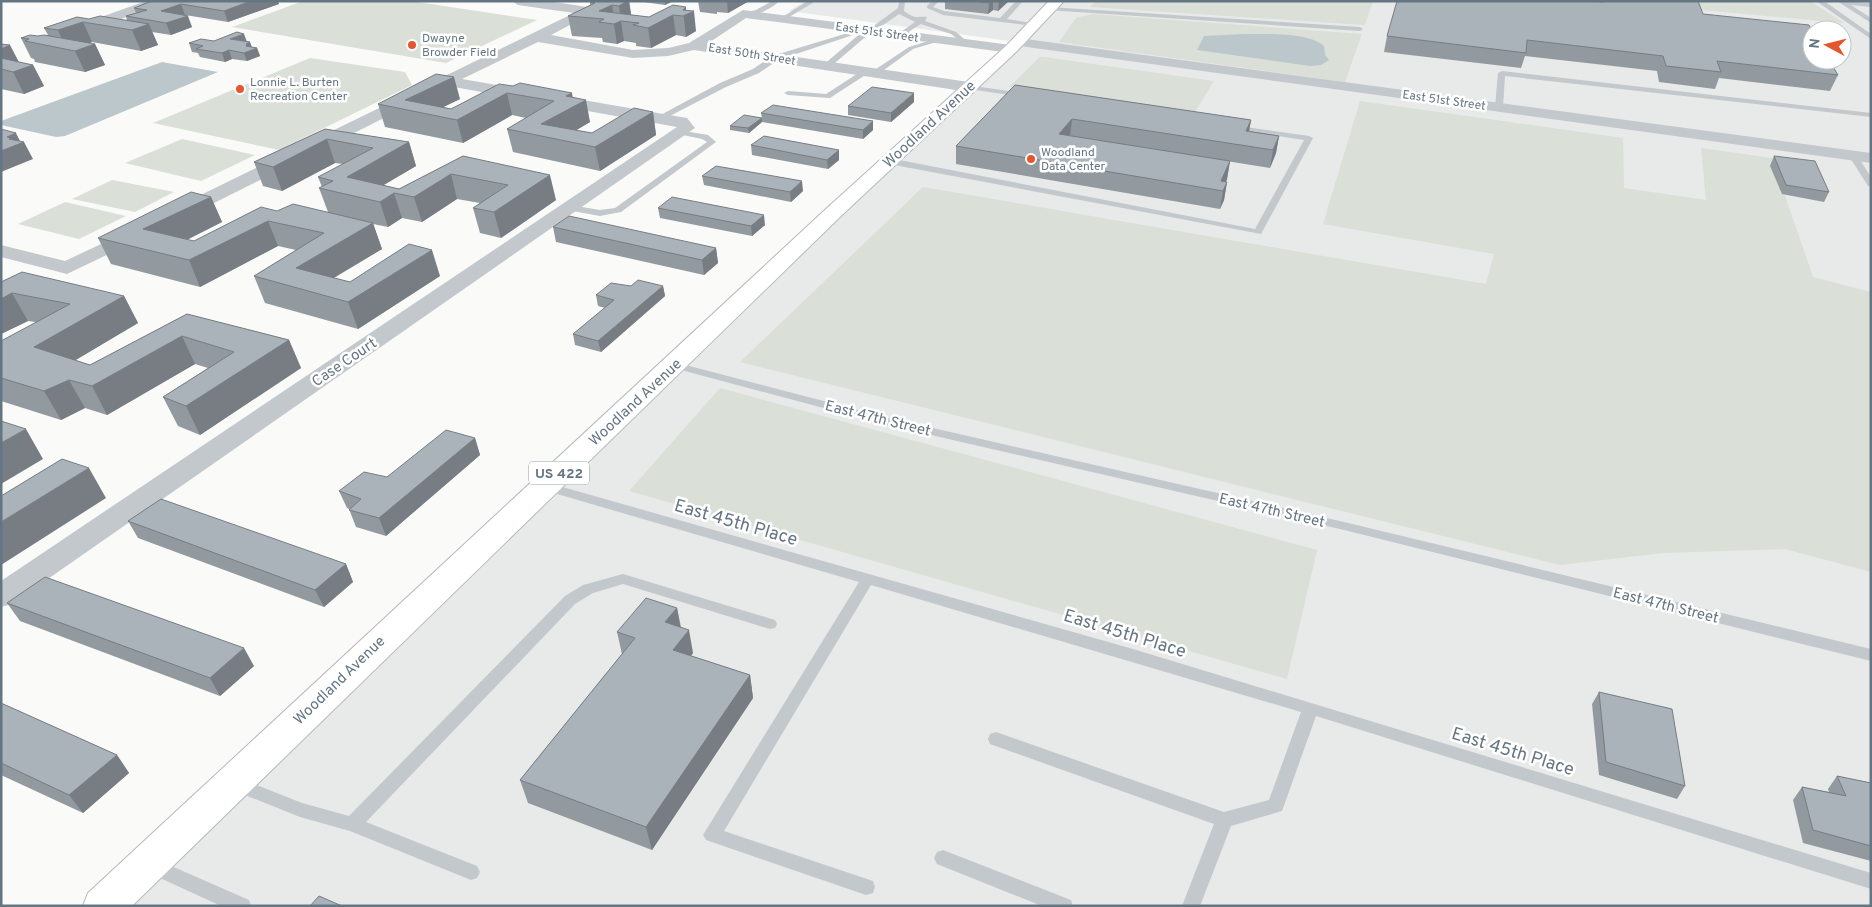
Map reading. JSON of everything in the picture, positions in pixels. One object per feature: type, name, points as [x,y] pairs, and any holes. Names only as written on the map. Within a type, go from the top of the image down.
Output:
[{"type":"main road","name":"Woodland Avenue","points":[[103,906],[889,161],[969,88],[1053,5]]},
{"type":"street","points":[[109,19],[159,1]]},
{"type":"street","points":[[518,1],[588,11]]},
{"type":"street","points":[[164,220],[608,1]]},
{"type":"street","points":[[694,46],[743,14]]},
{"type":"street","name":"East 51st Street","points":[[743,14],[967,44],[1021,38],[1499,107],[1871,158]]},
{"type":"street","name":"East 50th Street","points":[[536,37],[633,54],[668,52],[694,46],[969,88]]},
{"type":"street","points":[[445,82],[681,122],[684,130]]},
{"type":"street","name":"Case Court","points":[[1,596],[684,130]]},
{"type":"street","points":[[1,251],[67,268],[146,229]]},
{"type":"lane","points":[[743,14],[758,12],[777,1]]},
{"type":"lane","points":[[782,19],[813,1]]},
{"type":"lane","points":[[936,1],[930,7],[943,13],[1003,19],[1021,38]]},
{"type":"lane","points":[[1003,19],[1020,1]]},
{"type":"lane","points":[[1819,1],[1871,37]]},
{"type":"lane","points":[[1841,2],[1870,4]]},
{"type":"lane","points":[[1841,2],[1871,21]]},
{"type":"lane","points":[[826,66],[901,5],[906,16],[955,35],[967,44]]},
{"type":"lane","points":[[1053,5],[1360,28]]},
{"type":"lane","points":[[900,35],[918,20],[943,13]]},
{"type":"lane","points":[[660,118],[756,70],[775,58],[868,30]]},
{"type":"lane","points":[[788,92],[827,96],[911,48],[938,40]]},
{"type":"lane","points":[[1499,107],[1502,72],[1871,115]]},
{"type":"lane","points":[[969,88],[1031,96]]},
{"type":"lane","points":[[889,161],[1258,232],[1309,138],[1221,125]]},
{"type":"lane","points":[[570,208],[600,213],[618,210],[712,142],[705,137],[684,130]]},
{"type":"lane","points":[[1852,156],[1871,184]]},
{"type":"lane","name":"East 47th Street","points":[[674,365],[883,420],[1344,526],[1871,655]]},
{"type":"lane","name":"East 45th Place","points":[[545,486],[774,554],[1134,656],[1871,881]]},
{"type":"lane","points":[[352,824],[570,600],[588,589],[623,579],[770,624]]},
{"type":"lane","points":[[866,887],[712,835],[868,580]]},
{"type":"lane","points":[[996,739],[1224,820],[1276,806],[1310,709]]},
{"type":"lane","points":[[232,782],[300,810],[352,824],[471,872]]},
{"type":"lane","points":[[1191,906],[1224,820]]},
{"type":"lane","points":[[943,858],[1064,906]]},
{"type":"lane","points":[[147,863],[242,906]]},
{"type":"shaded area","name":"Dwayne Browder Field","points":[[303,1],[411,1],[537,20],[446,63],[232,27]]},
{"type":"shaded area","points":[[805,1],[1871,1],[1871,906],[103,906],[1017,42],[789,11]]},
{"type":"shaded area","points":[[1096,1],[1373,1],[1365,25],[1090,7]]},
{"type":"shaded area","points":[[1638,1],[1810,1],[1839,20],[1811,20],[1690,9]]},
{"type":"shaded area","points":[[1092,14],[1362,34],[1345,82],[1059,42],[1076,18]]},
{"type":"shaded area","points":[[1275,34],[1308,38],[1324,46],[1325,55],[1329,60],[1321,65],[1310,66],[1197,50],[1204,36]]},
{"type":"shaded area","points":[[1040,57],[1214,81],[1193,115],[1009,87]]},
{"type":"shaded area","points":[[310,58],[405,72],[412,85],[279,150],[153,123]]},
{"type":"shaded area","points":[[162,62],[218,72],[65,136],[56,137],[1,125],[1,121]]},
{"type":"shaded area","points":[[1360,101],[1623,138],[1624,188],[1706,200],[1701,148],[1772,158],[1813,277],[1871,292],[1871,572],[1785,549],[1663,553],[1560,565],[740,362],[923,187],[1486,284],[1494,254],[1323,224]]},
{"type":"shaded area","points":[[182,139],[255,155],[201,181],[125,163]]},
{"type":"shaded area","points":[[112,180],[174,192],[135,212],[72,199]]},
{"type":"shaded area","points":[[65,202],[126,216],[79,239],[18,224]]},
{"type":"shaded area","points":[[720,388],[1317,550],[1287,679],[629,491]]},
{"type":"building","points":[[152,1],[251,1],[224,11],[181,4],[161,11],[188,16],[166,23],[126,16],[147,10],[134,8]]},
{"type":"building","points":[[591,1],[627,1],[619,6],[612,5],[599,11],[649,17],[673,5],[686,7],[683,10],[694,11],[683,16],[673,15],[648,28],[633,25],[639,23],[621,21],[614,24],[599,22],[604,19],[568,16],[595,3]]},
{"type":"building","points":[[974,1],[990,1],[989,3]]},
{"type":"building","points":[[1397,1],[1698,1],[1703,14],[1802,24],[1802,70],[1835,70],[1838,75],[1717,61],[1721,72],[1666,66],[1663,56],[1527,40],[1526,53],[1387,36]]},
{"type":"building","points":[[100,16],[149,24],[132,30],[83,22],[58,30],[44,28],[77,17],[89,19]]},
{"type":"building","points":[[237,32],[244,34],[230,39],[250,42],[246,44],[250,45],[246,46],[257,48],[244,53],[229,50],[222,53],[196,49],[203,46],[189,43],[201,39],[214,41]]},
{"type":"building","points":[[30,35],[44,35],[95,44],[75,51],[25,41],[29,39],[21,38]]},
{"type":"building","points":[[1,44],[10,45],[1,49]]},
{"type":"building","points":[[1,58],[33,65],[13,72],[1,69]]},
{"type":"building","points":[[436,74],[454,77],[405,100],[451,109],[499,84],[513,86],[520,83],[572,93],[566,96],[586,100],[541,124],[592,133],[634,108],[653,112],[595,147],[507,129],[554,101],[507,93],[457,120],[378,104]]},
{"type":"building","points":[[1015,85],[1251,120],[1246,131],[1279,136],[1273,150],[1072,119],[1059,134],[1230,161],[1221,181],[1227,182],[1223,191],[956,146]]},
{"type":"building","points":[[872,87],[914,93],[891,113],[848,106]]},
{"type":"building","points":[[773,105],[873,121],[863,130],[761,113]]},
{"type":"building","points":[[744,115],[762,118],[748,128],[730,126]]},
{"type":"building","points":[[1,129],[16,133],[7,137],[12,138],[9,139],[24,142],[1,151]]},
{"type":"building","points":[[325,129],[409,142],[347,177],[399,189],[463,156],[550,175],[494,212],[473,208],[508,185],[451,174],[414,197],[394,193],[380,202],[319,188],[333,181],[318,177],[373,148],[327,139],[273,167],[254,162]]},
{"type":"building","points":[[764,136],[839,150],[827,160],[751,145]]},
{"type":"building","points":[[1774,156],[1815,161],[1829,192],[1786,185]]},
{"type":"building","points":[[716,166],[802,181],[790,192],[702,176]]},
{"type":"building","points":[[191,192],[211,197],[143,229],[194,241],[261,207],[277,211],[293,204],[373,223],[296,268],[350,282],[409,244],[432,250],[348,302],[254,276],[324,233],[268,221],[189,260],[98,238]]},
{"type":"building","points":[[672,197],[764,215],[751,226],[658,208]]},
{"type":"building","points":[[569,216],[716,248],[702,260],[553,227]]},
{"type":"building","points":[[22,272],[124,296],[34,347],[90,365],[187,314],[289,340],[186,406],[163,397],[234,352],[182,336],[92,386],[69,380],[44,391],[1,378],[1,341],[70,304],[12,293],[1,299],[1,282]]},
{"type":"building","points":[[638,280],[663,286],[598,341],[573,334],[614,300],[596,295],[611,283],[631,286]]},
{"type":"building","points":[[1,421],[26,429],[1,443]]},
{"type":"building","points":[[446,430],[475,438],[379,518],[349,510],[361,499],[339,491],[364,472],[387,477]]},
{"type":"building","points":[[62,459],[89,468],[1,522],[1,496]]},
{"type":"building","points":[[161,499],[346,564],[315,590],[128,521]]},
{"type":"building","points":[[45,577],[244,648],[210,678],[7,603]]},
{"type":"building","points":[[646,598],[677,608],[665,622],[689,630],[673,650],[750,675],[646,827],[520,780],[635,638],[617,632]]},
{"type":"building","points":[[1599,692],[1672,709],[1685,786],[1606,762]]},
{"type":"building","points":[[1,703],[117,755],[69,795],[1,763]]},
{"type":"building","points":[[1837,776],[1871,783],[1871,846],[1813,830],[1802,787],[1846,796]]},
{"type":"building","points":[[319,896],[342,906],[310,906]]},
{"type":"place","name":"Dwayne Browder Field","points":[[412,45]]},
{"type":"place","name":"Lonnie L. Burten Recreation Center","points":[[240,89]]},
{"type":"place","name":"Woodland Data Center","points":[[1031,159]]}]
